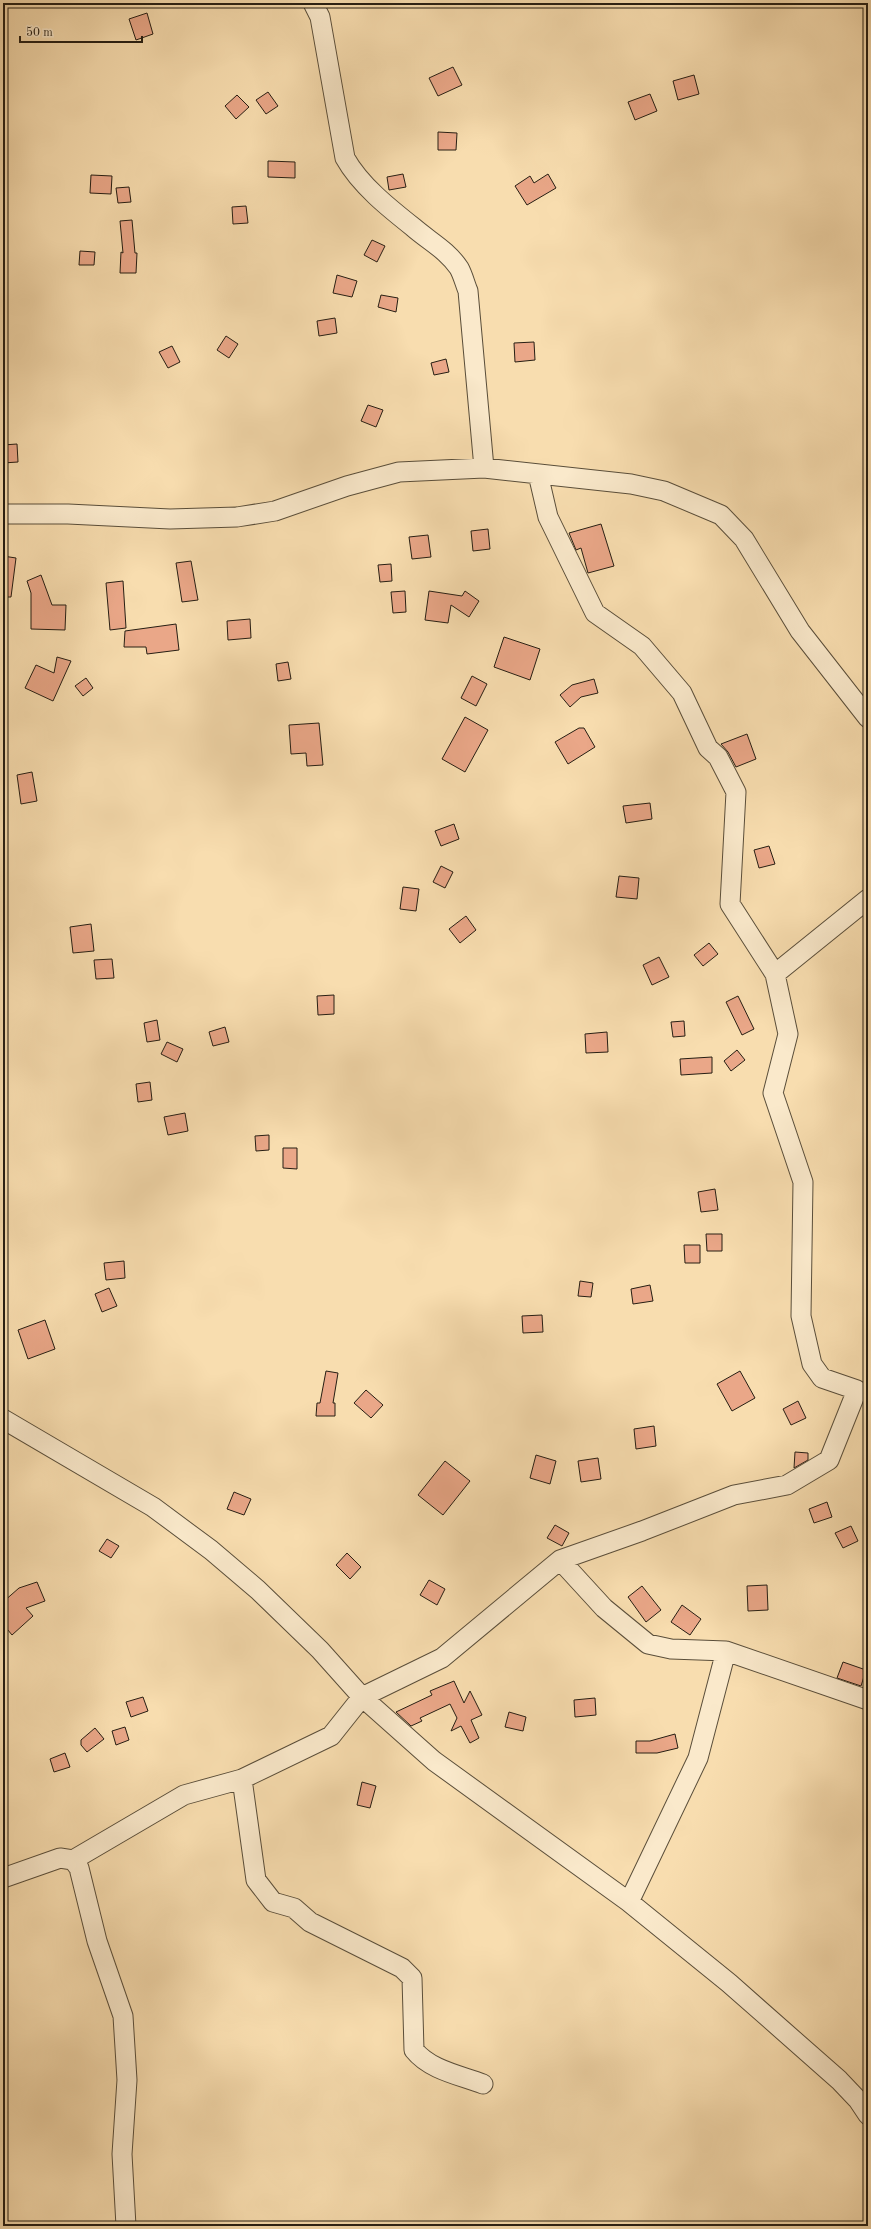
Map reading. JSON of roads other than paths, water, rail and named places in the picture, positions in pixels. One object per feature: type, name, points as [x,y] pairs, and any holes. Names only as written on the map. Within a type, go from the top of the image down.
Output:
[{"type":"street","points":[[313,3],[321,24],[345,158],[353,172],[413,228],[445,251],[459,269],[468,291],[484,468]]},
{"type":"street","points":[[3,514],[68,514],[170,519],[237,517],[274,511],[347,486],[399,472],[484,468],[631,484],[664,491],[721,515],[744,539],[800,631],[868,718]]},
{"type":"street","points":[[3,1878],[60,1858],[73,1860],[184,1795],[242,1779],[331,1736],[362,1697],[442,1658],[560,1560],[642,1531],[734,1495],[787,1485],[829,1460],[857,1390],[822,1378],[812,1364],[801,1316],[803,1182],[773,1093],[788,1034],[776,974],[730,904],[736,792],[718,757],[708,748],[682,693],[642,646],[595,613],[548,517],[538,474]]},
{"type":"street","points":[[776,974],[868,899]]},
{"type":"street","points":[[3,1419],[153,1508],[210,1550],[258,1590],[320,1650],[362,1697],[434,1761],[629,1902],[729,1983],[839,2080],[858,2100],[868,2115]]},
{"type":"street","points":[[560,1560],[604,1608],[648,1644],[670,1649],[726,1651],[868,1700]]},
{"type":"street","points":[[629,1902],[698,1758],[726,1651]]},
{"type":"street","points":[[242,1779],[256,1880],[273,1902],[294,1908],[310,1922],[402,1968],[412,1978],[414,2050],[420,2058],[431,2066],[483,2084]]},
{"type":"street","points":[[73,1860],[79,1868],[97,1941],[123,2016],[127,2080],[122,2154],[126,2226]]}]
